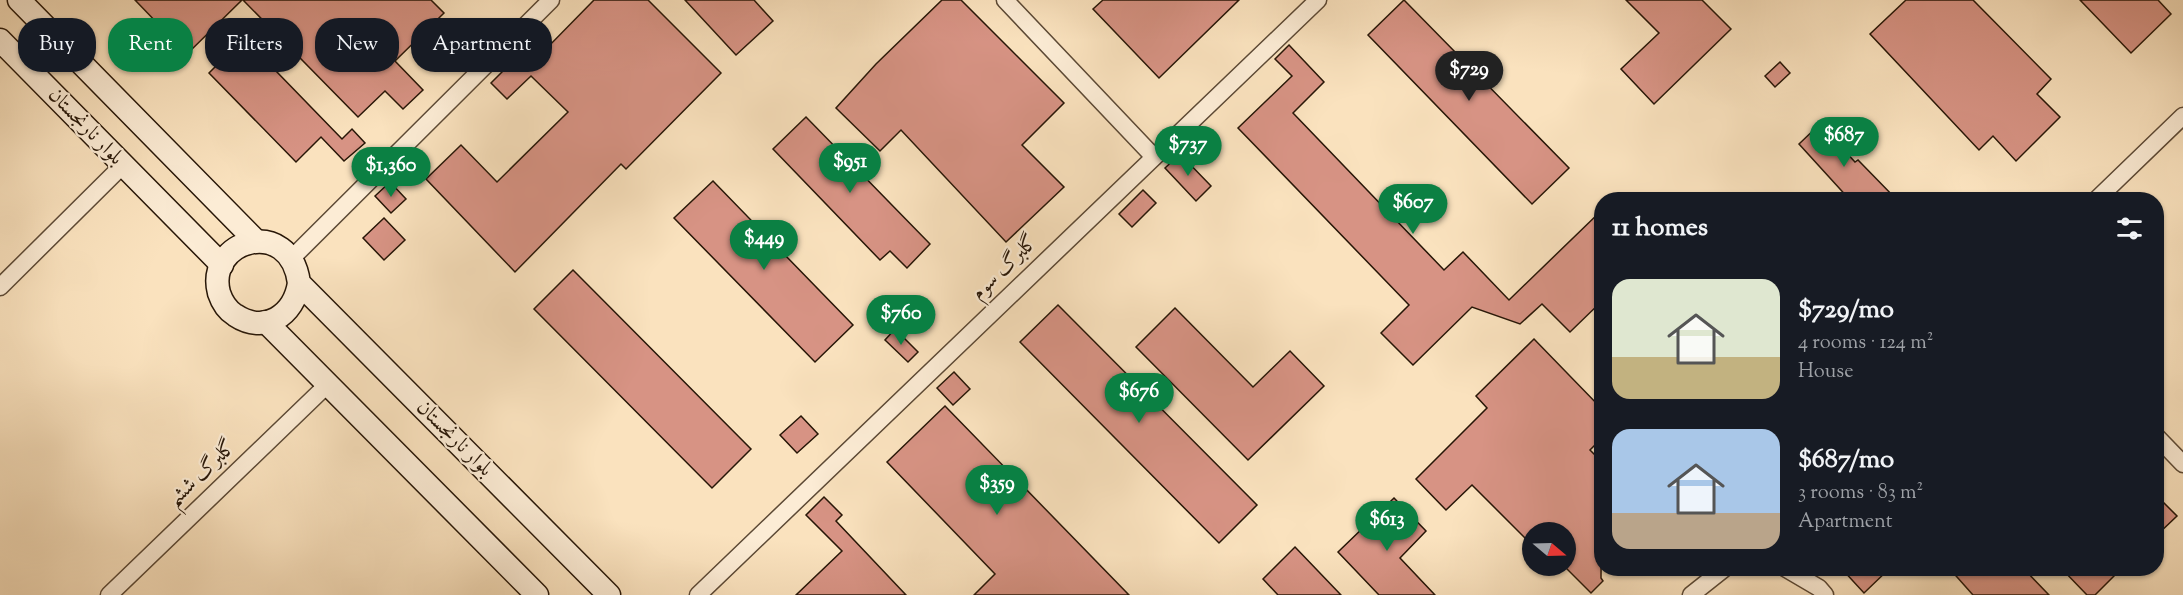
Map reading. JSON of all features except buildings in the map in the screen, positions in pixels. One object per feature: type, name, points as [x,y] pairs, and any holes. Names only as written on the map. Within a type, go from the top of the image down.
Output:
[{"type":"street","name":"بلوار نارنجستان","points":[[19,0],[256,241],[282,248],[292,258],[298,270],[300,283],[609,595]]},
{"type":"street","points":[[292,258],[551,0]]},
{"type":"street","points":[[1005,0],[1154,157]]},
{"type":"street","name":"گلبرگ سوم","points":[[698,595],[1318,0]]},
{"type":"street","name":"بلوار نارنجستان","points":[[0,40],[222,265]]},
{"type":"street","points":[[2104,192],[2183,116]]},
{"type":"street","points":[[0,287],[123,165]]},
{"type":"street","points":[[256,241],[245,243],[236,249],[222,265],[218,277],[219,290],[227,307],[241,319],[253,323],[276,319],[286,313],[293,304],[300,283]]},
{"type":"street","points":[[266,322],[537,595]]},
{"type":"street","name":"گلبرگ ششم","points":[[109,595],[327,385]]},
{"type":"street","points":[[2164,444],[2183,464]]},
{"type":"street","points":[[1691,595],[1715,576]]},
{"type":"street","points":[[1799,576],[1819,588],[1825,595]]}]
